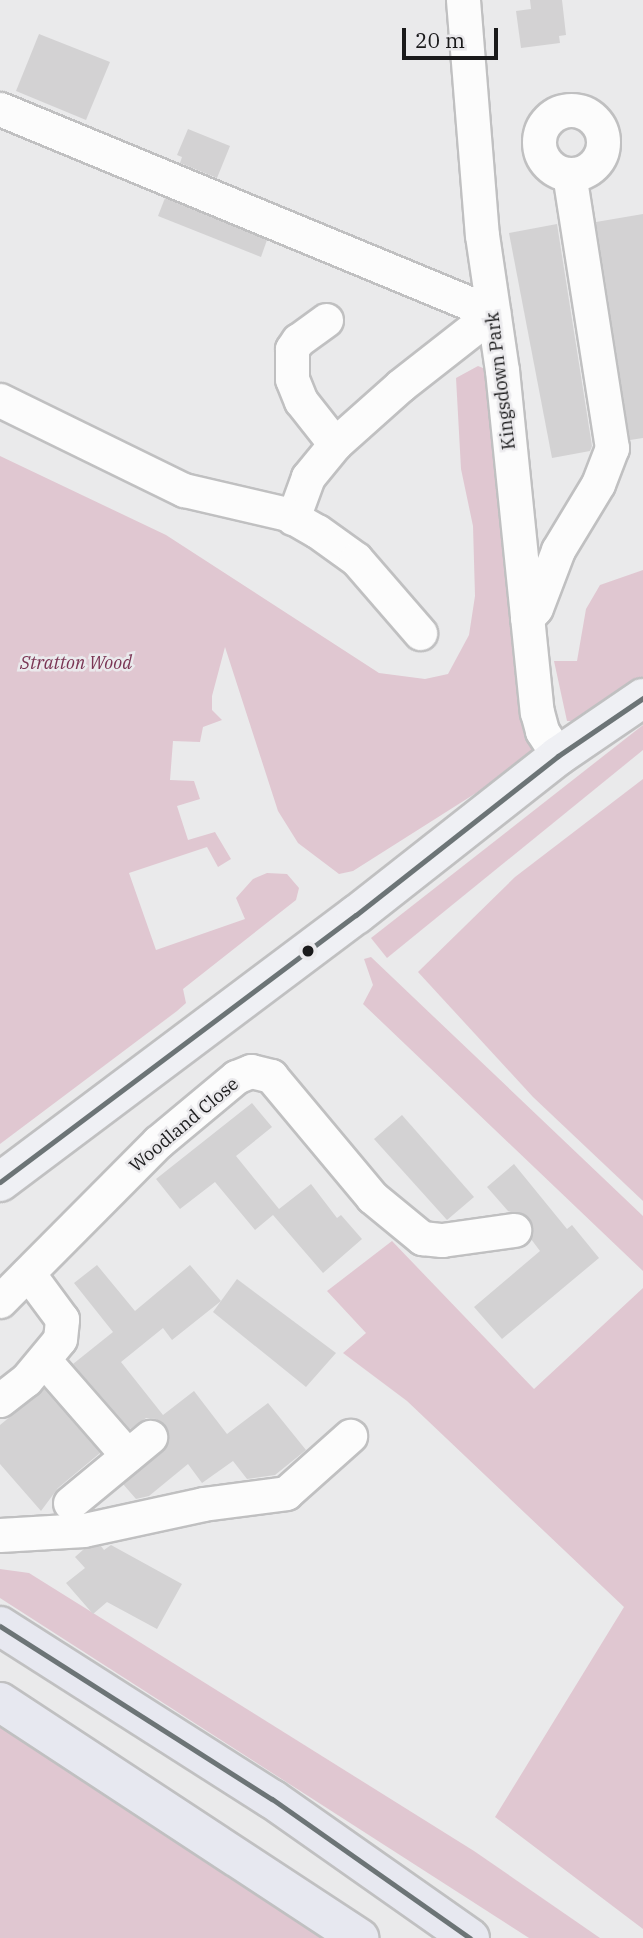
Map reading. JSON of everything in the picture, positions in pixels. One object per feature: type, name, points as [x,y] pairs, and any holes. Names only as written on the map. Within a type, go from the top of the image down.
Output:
[{"type":"highway","points":[[0,1626],[272,1799],[470,1938]]},
{"type":"highway","points":[[0,1702],[359,1938]]},
{"type":"main road","points":[[0,1182],[356,915],[558,755],[643,698]]},
{"type":"street","name":"Kingsdown Park","points":[[463,0],[482,235],[537,712],[542,731],[558,755]]},
{"type":"street","points":[[0,109],[493,313],[400,386],[335,444],[308,477],[293,518]]},
{"type":"street","points":[[527,618],[536,608],[558,551],[598,484],[612,448],[569,174]]},
{"type":"street","points":[[326,320],[298,340],[292,349],[292,379],[301,401],[335,444]]},
{"type":"street","points":[[0,400],[184,490],[293,518],[356,559],[420,633]]},
{"type":"street","name":"Woodland Close","points":[[0,1301],[158,1142],[236,1077],[251,1071],[271,1076],[372,1197],[422,1238],[442,1240],[514,1230]]},
{"type":"street","points":[[0,1400],[45,1362],[60,1339],[62,1319],[28,1273]]},
{"type":"street","points":[[45,1362],[138,1446],[70,1503]]},
{"type":"street","points":[[0,1535],[84,1530],[203,1504],[286,1493],[349,1436]]},
{"type":"green space","name":"Stratton Wood","points":[[478,366],[488,370],[536,750],[528,760],[353,871],[339,874],[298,843],[278,811],[225,647],[212,696],[212,710],[222,720],[203,727],[200,742],[173,741],[170,780],[194,781],[200,799],[177,806],[188,840],[215,832],[231,859],[218,867],[207,847],[129,873],[156,950],[245,919],[236,898],[253,879],[267,873],[287,874],[299,888],[296,900],[183,989],[186,1003],[177,1011],[0,1144],[0,456],[166,535],[379,673],[425,679],[448,674],[469,635],[475,596],[473,526],[461,469],[456,378]]},
{"type":"green space","points":[[643,570],[643,686],[576,721],[567,721],[554,661],[577,661],[586,609],[600,585]]},
{"type":"green space","points":[[643,725],[643,750],[387,958],[371,938]]},
{"type":"green space","points":[[643,779],[643,1201],[533,1097],[418,972],[515,877]]},
{"type":"green space","points":[[371,957],[643,1216],[643,1271],[363,1004],[373,985],[364,959]]},
{"type":"green space","points":[[392,1241],[534,1389],[643,1288],[643,1929],[495,1817],[624,1607],[407,1401],[343,1353],[366,1333],[327,1291]]},
{"type":"green space","points":[[0,1569],[29,1573],[474,1851],[600,1938],[529,1938],[0,1598]]},
{"type":"green space","points":[[0,1727],[37,1749],[325,1938],[0,1938]]},
{"type":"building","points":[[530,0],[562,0],[566,35],[559,36],[560,43],[521,48],[516,11],[531,9]]},
{"type":"building","points":[[39,34],[110,62],[86,120],[16,91]]},
{"type":"building","points":[[188,129],[230,146],[217,178],[180,163],[182,157],[177,155]]},
{"type":"building","points":[[165,198],[267,240],[261,257],[158,216]]},
{"type":"building","points":[[643,214],[643,438],[630,440],[596,222]]},
{"type":"building","points":[[557,224],[592,446],[590,451],[552,458],[509,233]]},
{"type":"building","points":[[252,1103],[272,1127],[236,1156],[279,1209],[311,1184],[337,1218],[341,1215],[362,1239],[323,1273],[273,1215],[255,1230],[215,1182],[180,1209],[156,1179]]},
{"type":"building","points":[[402,1115],[474,1197],[447,1220],[374,1139]]},
{"type":"building","points":[[514,1164],[567,1229],[572,1225],[599,1258],[502,1339],[474,1307],[540,1251],[531,1239],[529,1218],[508,1211],[487,1187]]},
{"type":"building","points":[[97,1265],[135,1311],[190,1265],[221,1301],[172,1340],[163,1328],[121,1362],[163,1415],[194,1391],[227,1434],[268,1403],[306,1450],[275,1475],[247,1479],[233,1461],[202,1483],[188,1464],[149,1496],[136,1499],[123,1484],[163,1451],[169,1434],[156,1419],[146,1418],[130,1429],[73,1364],[113,1332],[74,1283]]},
{"type":"building","points":[[237,1279],[336,1353],[306,1387],[213,1312]]},
{"type":"building","points":[[44,1389],[100,1453],[58,1488],[41,1511],[0,1464],[0,1425]]},
{"type":"building","points":[[111,1545],[182,1584],[157,1629],[107,1602],[93,1614],[66,1583],[85,1568],[75,1557],[84,1549],[101,1546],[104,1550]]},
{"type":"transit line","points":[[0,1182],[356,915],[558,756],[643,698]]},
{"type":"transit line","points":[[0,1626],[272,1799],[470,1938]]}]
